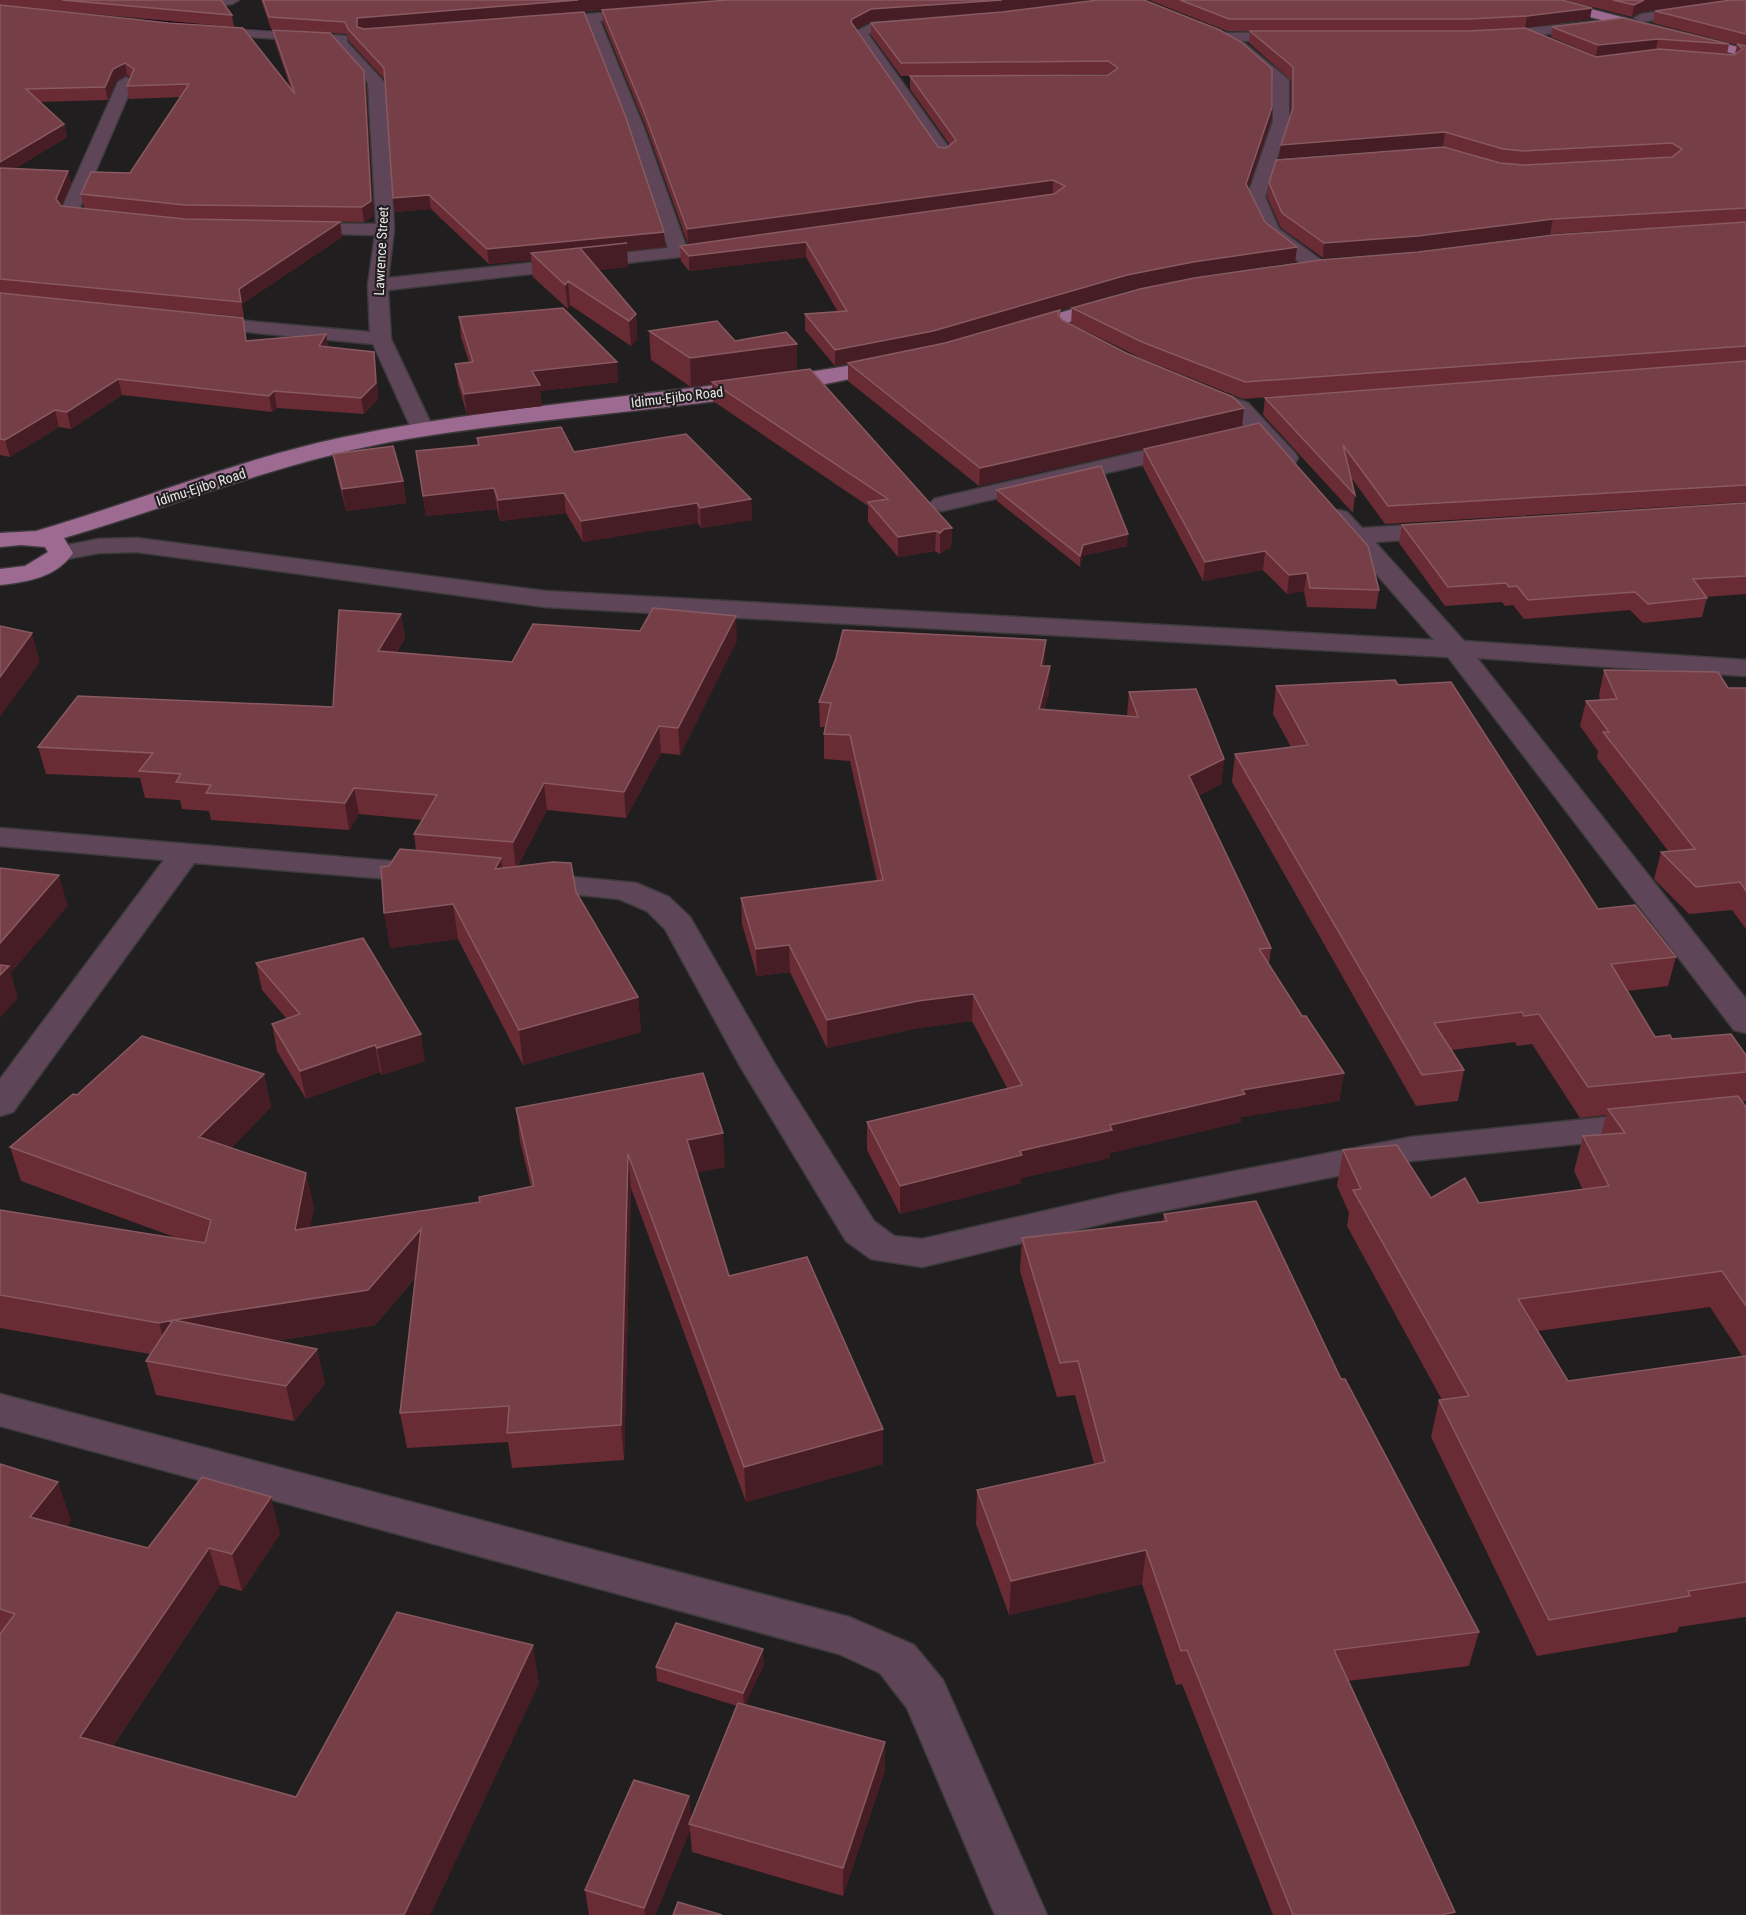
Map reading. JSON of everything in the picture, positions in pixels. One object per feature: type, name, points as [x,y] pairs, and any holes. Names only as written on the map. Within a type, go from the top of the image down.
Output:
[{"type":"main road","points":[[1540,0],[1746,53]]},
{"type":"main road","points":[[1568,0],[1746,44]]},
{"type":"main road","points":[[1318,267],[1341,270],[1293,275],[1318,267]]},
{"type":"main road","points":[[1132,305],[1073,334],[1005,342],[1132,305]]},
{"type":"main road","name":"Idimu-Ejibo Road","points":[[54,546],[278,462],[342,445],[423,430],[906,368],[771,397],[369,453],[320,466],[266,485]]},
{"type":"main road","name":"Idimu-Ejibo Road","points":[[54,546],[174,516]]},
{"type":"main road","points":[[0,540],[17,537],[54,546],[54,562],[38,570],[0,577]]},
{"type":"street","points":[[165,6],[232,0]]},
{"type":"street","points":[[1641,18],[1746,3]]},
{"type":"street","points":[[521,23],[662,12]]},
{"type":"street","points":[[592,18],[636,128],[679,253]]},
{"type":"street","points":[[1478,37],[1525,34],[1625,21]]},
{"type":"street","points":[[931,23],[872,27],[860,33],[903,83],[946,155]]},
{"type":"street","name":"Lawrence Street","points":[[183,29],[342,39],[340,42],[376,82],[381,129],[385,230],[378,285],[381,339],[423,430]]},
{"type":"street","points":[[1525,34],[1555,47]]},
{"type":"street","points":[[1314,36],[1220,35],[1246,49],[1281,80],[1281,121],[1256,197],[1271,232],[1318,267]]},
{"type":"street","points":[[123,220],[79,216],[70,213],[70,210],[126,82]]},
{"type":"street","points":[[1266,167],[1333,162]]},
{"type":"street","points":[[281,228],[385,230]]},
{"type":"street","points":[[378,285],[679,253],[749,243]]},
{"type":"street","points":[[178,321],[381,339]]},
{"type":"street","points":[[1186,386],[1240,408],[1302,474]]},
{"type":"street","points":[[1240,408],[1263,406]]},
{"type":"street","points":[[1240,435],[1263,430]]},
{"type":"street","points":[[942,504],[1206,443]]},
{"type":"street","points":[[1325,501],[1456,649],[1746,1022]]},
{"type":"street","points":[[1355,536],[1474,528]]},
{"type":"street","points":[[54,546],[137,545],[545,599],[1456,649],[1746,668]]},
{"type":"street","points":[[0,837],[459,876]]},
{"type":"street","points":[[0,1104],[186,852]]},
{"type":"street","points":[[507,880],[626,890],[658,904],[679,924],[758,1066],[860,1231],[885,1250],[922,1253],[1123,1206],[1411,1149],[1677,1122]]},
{"type":"street","points":[[0,1410],[849,1637],[897,1659],[926,1695],[1021,1915]]},
{"type":"building","points":[[62,0],[221,0],[232,15]]},
{"type":"building","points":[[263,0],[578,0],[357,18],[357,27],[364,29],[584,12],[625,115],[664,232],[487,249],[429,195],[393,198],[384,68],[348,29],[345,22],[269,17]]},
{"type":"building","points":[[727,0],[1002,0],[871,9],[852,19],[851,22],[938,147],[946,148],[956,140],[910,76],[1108,75],[1118,68],[1108,61],[901,63],[871,23],[1002,12],[1098,0],[1144,0],[1220,30],[1241,42],[1272,69],[1272,107],[1246,184],[1265,222],[1297,247],[1193,262],[1127,275],[933,331],[835,350],[805,314],[847,311],[806,242],[689,256],[680,246],[1054,194],[1065,186],[1053,180],[687,229],[645,114],[602,10]]},
{"type":"building","points":[[1180,0],[1562,0],[1592,8],[1527,16],[1469,19],[1229,19]]},
{"type":"building","points":[[1613,0],[1644,0],[1634,5]]},
{"type":"building","points":[[1731,0],[1746,0],[1746,34],[1655,11]]},
{"type":"building","points":[[0,5],[169,23],[243,28],[295,94],[273,30],[330,33],[364,71],[371,201],[362,207],[185,205],[81,194],[91,172],[130,173],[189,84],[127,86],[134,69],[125,63],[113,69],[105,87],[26,89],[64,124],[0,162]]},
{"type":"building","points":[[1623,18],[1729,44],[1658,39],[1598,45],[1552,27]]},
{"type":"building","points":[[1525,28],[1596,57],[1659,49],[1734,55],[1743,49],[1737,44],[1746,46],[1746,208],[1553,219],[1418,236],[1324,243],[1282,213],[1269,183],[1276,160],[1444,147],[1500,163],[1524,165],[1672,157],[1682,149],[1672,143],[1524,151],[1503,149],[1445,132],[1281,145],[1293,108],[1293,67],[1250,31],[1469,31]]},
{"type":"building","points":[[0,168],[68,171],[56,199],[61,206],[185,219],[340,222],[239,289],[241,302],[0,279]]},
{"type":"building","points":[[1746,222],[1746,346],[1245,382],[1142,342],[1072,308],[1140,289],[1194,278],[1320,260],[1418,252],[1553,235]]},
{"type":"building","points":[[627,243],[580,248],[636,314],[629,321],[568,281],[565,285],[531,253]]},
{"type":"building","points":[[0,293],[243,318],[246,341],[326,334],[319,346],[374,352],[376,383],[361,398],[274,391],[269,396],[118,379],[67,412],[55,410],[5,440],[0,439]]},
{"type":"building","points":[[563,308],[617,362],[532,371],[540,385],[464,394],[455,364],[473,362],[459,317]]},
{"type":"building","points":[[1060,310],[1058,314],[1062,320],[1126,353],[1233,397],[1244,408],[980,468],[848,363],[945,343]]},
{"type":"building","points":[[717,321],[735,341],[786,332],[797,344],[690,358],[649,331]]},
{"type":"building","points":[[1746,361],[1746,485],[1388,506],[1343,445],[1355,495],[1265,398]]},
{"type":"building","points":[[810,369],[952,528],[944,529],[940,533],[936,531],[898,537],[868,502],[888,499],[712,382]]},
{"type":"building","points":[[1259,423],[1368,546],[1379,590],[1310,588],[1307,573],[1289,575],[1265,551],[1205,562],[1144,449]]},
{"type":"building","points":[[561,427],[574,452],[686,434],[751,499],[700,508],[697,503],[581,521],[564,493],[498,500],[494,488],[423,496],[416,451],[479,445],[477,438]]},
{"type":"building","points":[[393,446],[403,481],[342,489],[333,454]]},
{"type":"building","points":[[1101,466],[1128,534],[1083,545],[1080,556],[997,490]]},
{"type":"building","points":[[1746,503],[1746,576],[1693,579],[1707,598],[1648,604],[1635,592],[1528,600],[1517,586],[1509,587],[1506,583],[1448,587],[1402,525]]},
{"type":"building","points":[[653,608],[736,616],[678,728],[659,726],[624,792],[544,783],[513,842],[414,834],[437,795],[354,788],[345,803],[206,793],[211,785],[176,782],[181,774],[139,771],[153,753],[38,747],[78,696],[333,707],[339,610],[401,614],[378,651],[512,662],[533,624],[640,631]]},
{"type":"building","points":[[0,626],[32,633],[0,677]]},
{"type":"building","points":[[843,630],[1046,640],[1041,666],[1050,666],[1039,709],[1138,717],[1129,692],[1196,689],[1224,759],[1189,776],[1271,948],[1259,949],[1302,1016],[1306,1016],[1344,1073],[1242,1090],[1245,1094],[1110,1125],[1112,1130],[1020,1151],[1022,1155],[900,1186],[867,1122],[1022,1085],[973,994],[918,1001],[827,1020],[789,945],[756,949],[741,898],[883,880],[850,735],[824,734],[831,703],[819,702],[836,658]]},
{"type":"building","points":[[1604,670],[1718,672],[1728,688],[1746,688],[1746,891],[1740,882],[1696,887],[1661,852],[1695,849],[1603,732],[1609,732],[1586,701],[1617,699]]},
{"type":"building","points":[[1395,680],[1398,685],[1451,682],[1598,909],[1635,905],[1676,957],[1611,964],[1655,1037],[1670,1035],[1672,1039],[1731,1034],[1746,1055],[1746,1072],[1588,1087],[1539,1014],[1524,1016],[1522,1012],[1434,1023],[1464,1070],[1422,1075],[1235,754],[1308,745],[1276,686]]},
{"type":"building","points":[[400,849],[501,858],[495,869],[553,862],[571,863],[576,892],[638,997],[519,1030],[453,904],[384,913],[381,867],[389,866]]},
{"type":"building","points":[[0,868],[59,875],[0,943]]},
{"type":"building","points":[[363,938],[421,1034],[377,1048],[375,1045],[300,1071],[272,1024],[300,1014],[256,963]]},
{"type":"building","points":[[0,965],[9,966],[0,975]]},
{"type":"building","points":[[142,1036],[264,1074],[199,1137],[306,1173],[295,1230],[480,1202],[479,1197],[534,1186],[516,1108],[703,1073],[723,1133],[687,1140],[729,1276],[807,1257],[883,1429],[744,1467],[628,1154],[621,1425],[507,1433],[509,1406],[400,1413],[421,1229],[368,1290],[174,1320],[317,1349],[286,1386],[146,1361],[173,1320],[159,1323],[0,1295],[0,1210],[205,1243],[211,1220],[10,1147],[73,1094],[77,1095]]},
{"type":"building","points":[[1738,1096],[1746,1107],[1746,1306],[1722,1271],[1518,1299],[1568,1381],[1746,1356],[1746,1582],[1688,1591],[1690,1596],[1549,1620],[1439,1400],[1469,1396],[1353,1190],[1361,1189],[1343,1150],[1397,1145],[1431,1198],[1465,1178],[1479,1203],[1609,1186],[1583,1136],[1625,1133],[1608,1109]]},
{"type":"building","points":[[1256,1201],[1341,1379],[1345,1379],[1479,1632],[1334,1650],[1455,1912],[1441,1915],[1293,1915],[1187,1650],[1181,1651],[1146,1550],[1011,1581],[977,1490],[1105,1462],[1078,1361],[1060,1363],[1022,1238],[1167,1221],[1164,1214]]},
{"type":"building","points":[[0,1464],[58,1482],[30,1517],[148,1548],[202,1477],[271,1497],[232,1554],[209,1548],[80,1737],[296,1797],[397,1612],[533,1645],[404,1915],[0,1915],[0,1634],[15,1614],[0,1609]]},
{"type":"building","points":[[676,1623],[763,1649],[743,1693],[656,1667]]},
{"type":"building","points":[[738,1703],[885,1742],[843,1868],[689,1824]]},
{"type":"building","points":[[634,1780],[689,1796],[644,1908],[585,1890]]},
{"type":"building","points":[[678,1902],[722,1915],[673,1915]]},
{"type":"waterway","points":[[145,21],[194,25]]},
{"type":"waterway","points":[[225,28],[290,33]]}]
